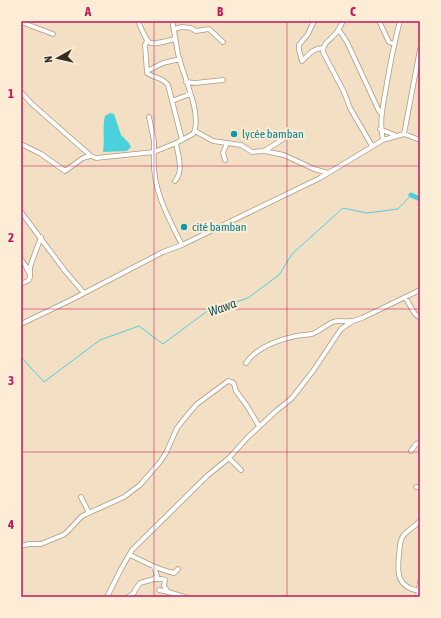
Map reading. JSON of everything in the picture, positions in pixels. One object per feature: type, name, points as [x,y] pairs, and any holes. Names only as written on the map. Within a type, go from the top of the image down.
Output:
[{"type":"street","points":[[138,21],[147,41],[150,44],[175,39]]},
{"type":"street","points":[[21,92],[32,104],[91,156],[96,158],[154,152],[176,143],[193,134],[195,131],[196,122],[194,109],[175,39],[172,21]]},
{"type":"street","points":[[314,21],[308,34],[299,45],[302,61],[310,52],[318,48],[323,48]]},
{"type":"street","points":[[343,21],[338,30],[328,40],[323,48],[350,108],[372,146]]},
{"type":"street","points":[[379,21],[389,42],[394,44]]},
{"type":"street","points":[[383,140],[380,129],[382,114],[394,44],[400,21]]},
{"type":"street","points":[[21,22],[53,34]]},
{"type":"street","points":[[174,30],[182,27],[191,28],[196,31],[209,30],[223,42]]},
{"type":"street","points":[[338,30],[347,42],[379,111],[382,114]]},
{"type":"street","points":[[147,41],[145,45],[148,75],[163,79],[168,85],[182,140]]},
{"type":"street","points":[[404,134],[420,49]]},
{"type":"street","points":[[147,71],[163,63],[180,59]]},
{"type":"street","points":[[186,82],[195,83],[222,80]]},
{"type":"street","points":[[172,101],[190,94]]},
{"type":"street","points":[[149,117],[154,141],[153,165],[161,202],[182,245]]},
{"type":"street","points":[[380,129],[398,136]]},
{"type":"street","points":[[195,131],[213,141],[243,146],[252,152],[284,155],[314,169],[328,173]]},
{"type":"street","points":[[21,324],[158,254],[182,245],[320,178],[383,140],[404,134],[420,140]]},
{"type":"street","points":[[264,152],[285,138]]},
{"type":"street","points":[[175,181],[180,167],[176,143]]},
{"type":"street","points":[[225,160],[224,153],[227,143]]},
{"type":"street","points":[[21,144],[41,154],[65,171],[83,158],[91,156]]},
{"type":"street","points":[[21,212],[65,271],[84,293]]},
{"type":"street","points":[[21,284],[30,278],[30,266],[40,237]]},
{"type":"street","points":[[21,259],[30,278]]},
{"type":"street","points":[[109,596],[121,569],[132,550],[207,476],[229,458],[260,426],[292,398],[313,371],[341,329],[353,321],[420,290]]},
{"type":"street","points":[[405,296],[415,314],[420,318]]},
{"type":"street","points":[[246,363],[251,355],[263,347],[278,341],[312,334],[334,321],[353,321]]},
{"type":"street","points":[[21,546],[48,542],[67,532],[78,519],[124,497],[144,481],[160,462],[166,453],[177,428],[188,413],[197,404],[228,381],[234,384],[236,391],[260,426]]},
{"type":"street","points":[[411,451],[416,444],[420,443]]},
{"type":"street","points":[[229,458],[241,470]]},
{"type":"street","points":[[81,497],[89,513]]},
{"type":"street","points":[[419,595],[402,583],[398,576],[397,569],[403,536],[420,521]]},
{"type":"street","points":[[130,555],[154,567],[174,573],[178,569]]},
{"type":"street","points":[[154,567],[157,576],[154,580]]},
{"type":"street","points":[[128,597],[134,593],[140,583],[162,579],[165,580],[164,586],[168,592]]},
{"type":"street","points":[[419,595],[420,581]]},
{"type":"street","points":[[159,590],[185,597]]},
{"type":"water","points":[[110,113],[114,114],[121,135],[131,147],[127,151],[103,152],[104,120],[105,116]]},
{"type":"waterway","name":"Wawa","points":[[21,357],[44,382],[100,340],[139,326],[163,344],[206,312],[248,298],[279,275],[292,254],[343,208],[367,213],[398,209],[411,195]]},
{"type":"waterway","name":"Wawa","points":[[411,195],[420,199]]},
{"type":"place","name":"lycée bamban","points":[[234,134]]},
{"type":"place","name":"cité bamban","points":[[184,227]]}]
